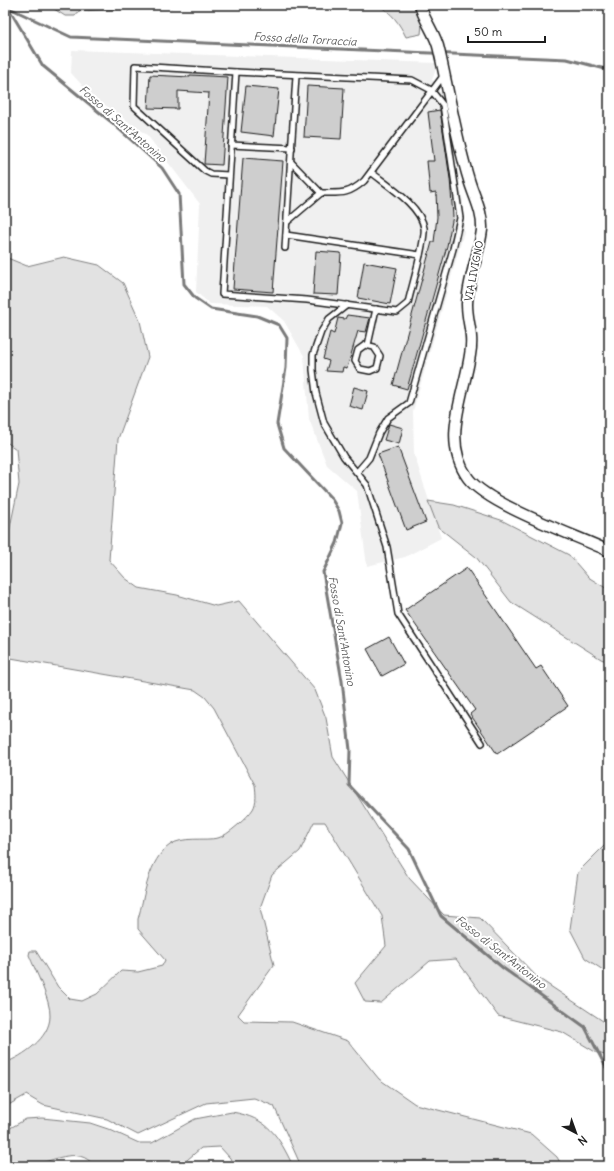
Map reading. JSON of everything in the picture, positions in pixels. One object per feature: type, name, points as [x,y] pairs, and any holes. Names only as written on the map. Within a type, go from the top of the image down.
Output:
[{"type":"street","name":"VIA LIVIGNO","points":[[420,5],[439,49],[441,65],[469,180],[481,212],[482,223],[468,297],[468,311],[472,337],[470,357],[456,424],[456,452],[459,462],[469,479],[476,486],[505,505],[609,551]]},
{"type":"lane","points":[[229,175],[211,174],[205,171],[134,106],[135,66],[296,76],[412,80],[431,90],[443,105],[460,218],[453,249],[409,404],[388,418],[379,433],[369,458],[357,472]]},
{"type":"lane","points":[[236,72],[222,294],[347,305],[397,312],[404,308],[408,303],[425,233],[421,220],[406,200],[370,172]]},
{"type":"lane","points":[[287,222],[321,193],[343,194],[352,191],[364,181],[431,90],[444,75]]},
{"type":"lane","points":[[285,248],[296,76]]},
{"type":"lane","points":[[231,145],[292,148]]},
{"type":"lane","points":[[291,162],[321,193]]},
{"type":"lane","points":[[286,235],[420,255]]},
{"type":"lane","points":[[347,305],[329,319],[321,332],[313,355],[316,393],[324,423],[344,458],[367,485],[387,547],[398,614],[482,743]]},
{"type":"lane","points":[[368,345],[376,309]]},
{"type":"lane","points":[[365,344],[368,345],[374,347],[380,356],[377,368],[370,371],[360,369],[355,361],[358,350],[365,344]]},
{"type":"shaded area","points":[[48,5],[178,5],[171,7],[79,11],[75,16],[65,16]]},
{"type":"shaded area","points":[[377,5],[416,5],[422,24],[421,34],[406,37],[394,18],[387,11]]},
{"type":"shaded area","points":[[72,50],[436,63],[436,69],[432,80],[440,85],[438,89],[444,100],[463,201],[464,232],[413,411],[414,454],[441,538],[405,557],[367,566],[357,491],[327,465],[309,419],[304,356],[284,321],[267,306],[210,304],[196,292],[200,204],[147,135],[91,95],[71,73]]},
{"type":"shaded area","points":[[5,257],[27,266],[64,257],[99,265],[123,283],[140,321],[148,357],[118,439],[109,560],[125,578],[139,588],[177,595],[216,606],[239,601],[315,690],[326,718],[333,757],[409,878],[444,915],[480,918],[538,978],[609,1025],[609,1056],[597,1053],[562,1032],[498,1016],[456,959],[430,961],[381,1003],[365,1002],[355,983],[386,946],[382,916],[325,822],[314,822],[300,851],[272,875],[260,908],[274,965],[238,1015],[244,1021],[292,1022],[348,1041],[379,1079],[415,1104],[531,1134],[557,1157],[562,1166],[301,1166],[274,1106],[254,1098],[206,1103],[138,1135],[107,1119],[43,1105],[26,1095],[5,1107],[5,1063],[20,1056],[41,1039],[49,1024],[50,1010],[48,1002],[29,955],[30,951],[36,951],[58,987],[70,999],[82,1001],[97,994],[121,971],[138,972],[162,966],[165,960],[138,929],[138,919],[145,889],[157,860],[170,845],[175,842],[212,839],[222,837],[227,834],[253,809],[256,797],[255,785],[214,708],[205,697],[195,690],[5,657],[5,538],[9,532],[19,484],[16,449],[5,441]]},
{"type":"shaded area","points":[[428,501],[454,505],[501,520],[569,555],[588,577],[609,590],[609,662],[601,659],[511,602],[476,557],[438,527]]},
{"type":"shaded area","points":[[609,843],[609,974],[585,958],[570,929],[578,872],[604,846]]},
{"type":"shaded area","points":[[232,1112],[255,1119],[270,1130],[277,1137],[293,1166],[234,1166],[230,1158],[220,1147],[201,1148],[180,1166],[94,1166],[88,1160],[80,1156],[72,1156],[30,1166],[5,1166],[5,1131],[26,1119],[42,1118],[90,1123],[108,1129],[139,1143],[152,1143],[195,1119]]},
{"type":"building","points":[[150,75],[228,77],[222,165],[204,164],[209,93],[178,91],[178,109],[148,108]]},
{"type":"building","points":[[246,86],[279,89],[274,136],[241,132]]},
{"type":"building","points":[[307,86],[344,88],[341,139],[304,137]]},
{"type":"building","points":[[440,110],[450,179],[453,216],[447,246],[407,389],[393,385],[432,242],[434,242],[437,217],[436,192],[430,193],[427,161],[434,161],[428,112]]},
{"type":"building","points":[[243,158],[283,161],[273,292],[233,289]]},
{"type":"building","points":[[316,251],[341,253],[338,295],[313,294]]},
{"type":"building","points":[[364,262],[397,268],[390,304],[358,298]]},
{"type":"building","points":[[347,315],[370,318],[366,332],[358,331],[347,368],[343,367],[342,372],[326,371],[329,361],[323,359],[330,332],[334,334],[338,318],[345,319]]},
{"type":"building","points":[[354,387],[368,391],[363,410],[349,406]]},
{"type":"building","points":[[389,424],[403,428],[399,444],[384,440]]},
{"type":"building","points":[[398,447],[426,522],[406,530],[378,454]]},
{"type":"building","points":[[467,568],[536,669],[541,666],[568,706],[497,754],[470,714],[475,710],[405,610]]},
{"type":"building","points":[[389,637],[404,664],[382,676],[367,649]]},
{"type":"waterway","name":"Fosso della Torraccia","points":[[5,6],[71,37],[567,59],[609,70]]},
{"type":"waterway","name":"Fosso di Sant'Antonino","points":[[9,9],[43,66],[110,121],[162,168],[179,194],[184,284],[195,298],[211,309],[257,316],[279,325],[287,338],[286,368],[277,424],[284,448],[331,498],[339,511],[342,523],[337,543],[323,572],[342,681],[350,750],[349,785],[409,849],[441,916],[503,968],[585,1027],[609,1073]]}]
